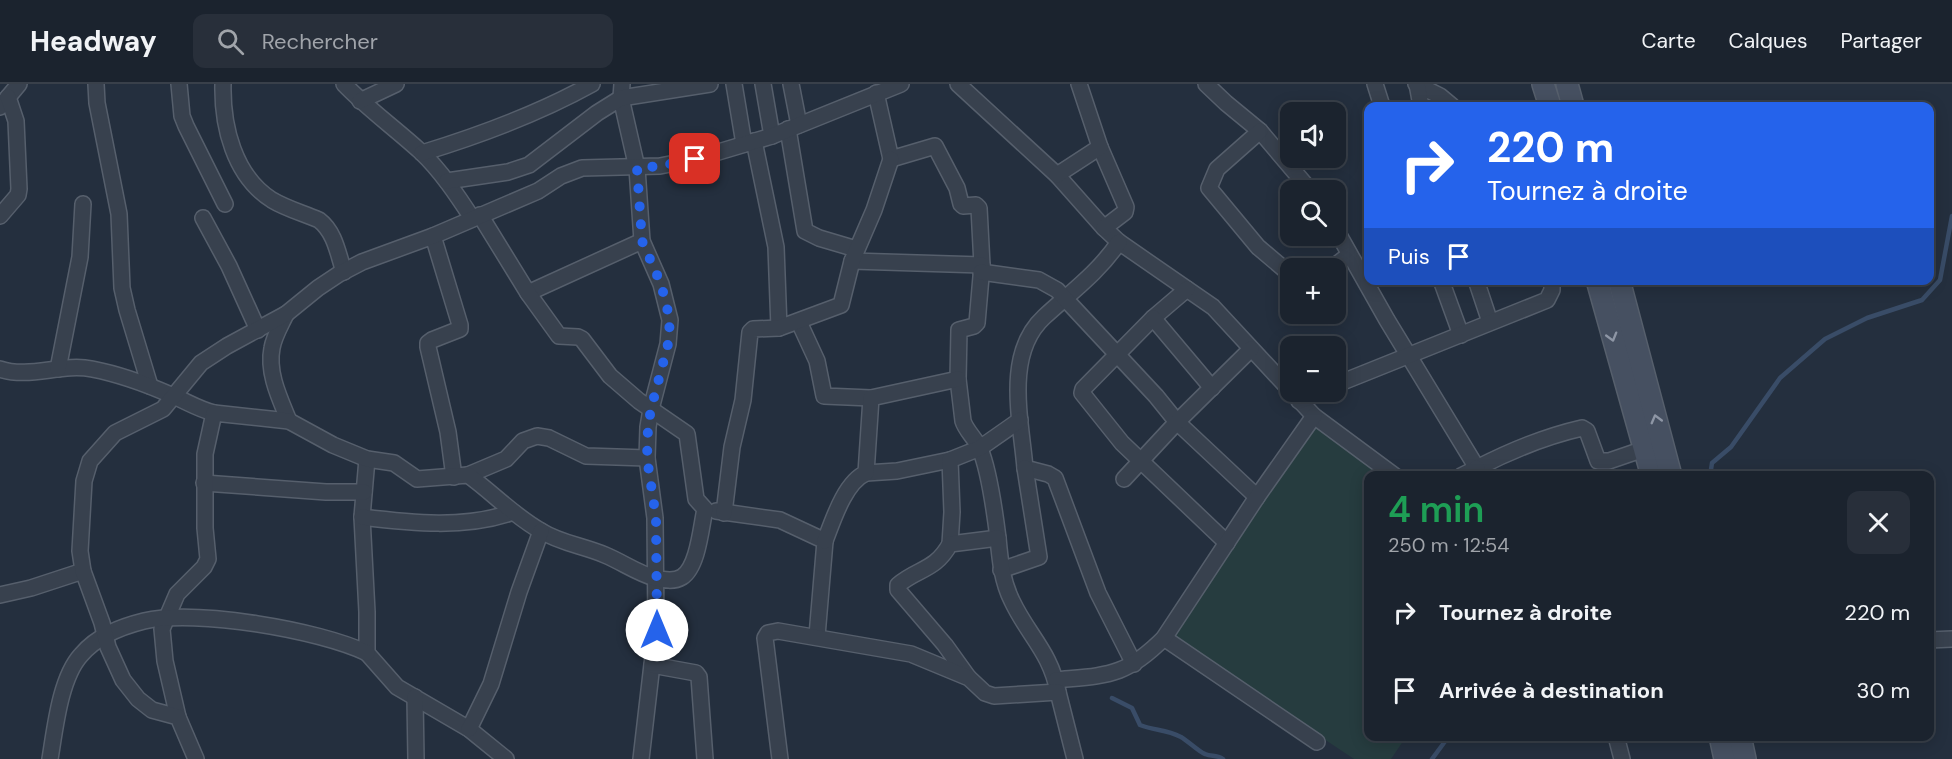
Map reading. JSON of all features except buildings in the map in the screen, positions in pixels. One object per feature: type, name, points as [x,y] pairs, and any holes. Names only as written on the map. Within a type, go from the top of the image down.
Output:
[{"type":"street","points":[[0,216],[18,195],[19,189],[15,121],[4,102],[19,84]]},
{"type":"street","points":[[96,84],[97,103],[118,214],[123,288],[127,310],[150,386]]},
{"type":"street","points":[[179,84],[181,107],[186,126],[225,204]]},
{"type":"street","points":[[223,84],[223,114],[226,128],[242,169],[258,190],[271,199],[324,224],[331,235],[344,272]]},
{"type":"street","points":[[344,84],[360,101],[422,153],[447,181],[476,217],[560,336],[582,339],[610,376],[687,434],[696,500],[705,509],[780,519],[825,541]]},
{"type":"street","points":[[360,101],[396,84]]},
{"type":"street","points":[[422,153],[484,134],[555,104],[592,84]]},
{"type":"street","points":[[447,181],[508,172],[529,165],[597,113],[621,91],[710,84]]},
{"type":"street","points":[[735,84],[776,247],[779,328]]},
{"type":"street","points":[[763,84],[772,136]]},
{"type":"street","points":[[791,84],[805,231],[854,255],[982,268],[1044,281],[1066,298],[1177,422],[1257,497]]},
{"type":"street","points":[[178,717],[152,710],[138,699],[123,680],[113,661],[83,571],[80,536],[84,481],[90,461],[115,433],[163,409],[201,363],[286,314],[318,288],[362,262],[433,236],[538,191],[572,171],[582,168],[660,166],[695,159],[772,136],[901,84]]},
{"type":"street","points":[[958,84],[1057,175],[1119,242],[1223,316],[1280,380]]},
{"type":"street","points":[[1079,84],[1100,147],[1126,207],[1125,212],[1104,228]]},
{"type":"street","points":[[1206,84],[1260,131],[1302,180]]},
{"type":"street","points":[[1375,84],[1381,102]]},
{"type":"street","points":[[1416,84],[1420,102]]},
{"type":"street","points":[[1416,84],[1447,102]]},
{"type":"street","points":[[1544,84],[1549,102]]},
{"type":"street","points":[[1567,84],[1572,102]]},
{"type":"street","points":[[621,91],[637,168],[642,241],[661,284],[670,320],[668,344],[651,409],[647,458],[656,518],[657,630],[641,759]]},
{"type":"street","points":[[724,513],[732,447],[743,400],[750,332],[753,329],[779,328],[841,305],[854,255],[874,210],[891,159],[876,93]]},
{"type":"street","points":[[1260,131],[1217,169],[1209,188],[1258,247],[1280,266]]},
{"type":"street","points":[[891,159],[936,147],[957,188],[961,204],[963,206],[976,205],[979,208],[982,268],[977,323],[959,330],[958,379],[964,426],[980,448],[994,511],[1001,570],[1011,600],[1044,652],[1057,686],[1075,759]]},
{"type":"street","points":[[1057,175],[1100,147]]},
{"type":"street","points":[[58,369],[80,257],[83,204]]},
{"type":"street","points":[[203,219],[229,266],[258,330]]},
{"type":"street","points":[[433,236],[460,329],[432,340],[428,343],[428,347],[461,476],[494,494],[513,512],[541,531],[606,555],[641,574],[657,578],[673,580],[688,571],[694,560],[705,509]]},
{"type":"street","points":[[528,293],[642,241]]},
{"type":"street","points":[[1001,570],[1039,557],[1020,420],[1020,368],[1027,340],[1042,318],[1106,261],[1119,242]]},
{"type":"street","points":[[1344,246],[1364,280]]},
{"type":"street","points":[[1345,258],[1349,255]]},
{"type":"street","points":[[1367,285],[1478,468]]},
{"type":"street","points":[[1443,285],[1461,335]]},
{"type":"street","points":[[1478,285],[1490,322]]},
{"type":"street","points":[[1346,381],[1546,300],[1552,290],[1552,285]]},
{"type":"street","points":[[1598,285],[1651,471]]},
{"type":"street","points":[[1620,285],[1670,471]]},
{"type":"street","points":[[1187,289],[1153,318],[1083,388],[1082,393],[1122,442],[1227,543]]},
{"type":"street","points":[[286,314],[272,347],[270,362],[290,421]]},
{"type":"street","points":[[1153,318],[1212,388]]},
{"type":"street","points":[[799,322],[817,361],[824,396],[871,398],[958,379]]},
{"type":"street","points":[[1124,479],[1177,422],[1251,349]]},
{"type":"street","points":[[0,361],[0,369],[17,373],[58,369],[92,369],[150,386],[197,408],[214,413],[290,421],[333,445],[367,459],[390,461],[417,479],[461,476],[506,459],[524,441],[537,436],[549,438],[586,456],[647,458]]},
{"type":"street","points":[[866,473],[871,398]]},
{"type":"street","points":[[1300,402],[1314,417],[1388,471]]},
{"type":"street","points":[[196,759],[178,717],[162,645],[162,629],[173,601],[182,586],[204,567],[208,559],[205,528],[205,454],[214,413]]},
{"type":"street","points":[[950,460],[952,512],[950,544],[940,559],[929,568],[900,582],[898,590],[945,645],[969,678],[985,693],[994,696],[1106,675],[1134,664],[1164,638],[1257,497],[1314,417]]},
{"type":"street","points":[[817,636],[825,541],[839,506],[858,476],[950,460],[980,448],[1020,420]]},
{"type":"street","points":[[1472,471],[1492,460],[1551,437],[1582,428],[1587,430],[1598,461],[1609,461],[1644,449]]},
{"type":"street","points":[[367,459],[362,517],[367,653]]},
{"type":"street","points":[[1025,468],[1055,478],[1098,593],[1134,664]]},
{"type":"street","points":[[204,483],[293,490],[364,492]]},
{"type":"street","points":[[362,517],[410,522],[471,521],[489,519],[513,512]]},
{"type":"street","points":[[470,729],[490,684],[541,531]]},
{"type":"street","points":[[950,544],[998,538]]},
{"type":"street","points":[[1,597],[83,571]]},
{"type":"street","points":[[50,759],[69,675],[79,657],[105,635],[144,621],[166,618],[262,624],[351,645],[367,653],[397,687],[470,729],[507,759]]},
{"type":"street","points":[[780,759],[765,638],[771,631],[817,636],[911,654],[969,678]]},
{"type":"street","points":[[1164,638],[1317,742]]},
{"type":"street","points":[[1934,640],[1952,639]]},
{"type":"street","points":[[652,665],[696,674],[699,677],[705,759]]},
{"type":"street","points":[[415,697],[416,759]]},
{"type":"street","points":[[1617,741],[1622,759]]},
{"type":"street","points":[[1721,741],[1725,759]]},
{"type":"street","points":[[1741,741],[1745,759]]},
{"type":"green space","points":[[1311,423],[1383,471],[1364,471],[1364,741],[1403,741],[1391,759],[1354,759],[1168,635]]},
{"type":"waterway","points":[[1711,471],[1712,463],[1731,447],[1780,378],[1825,339],[1867,318],[1922,300],[1940,280],[1952,216]]},
{"type":"waterway","points":[[1112,698],[1132,708],[1140,725],[1175,734],[1203,753],[1223,759]]},
{"type":"waterway","points":[[1432,759],[1445,741]]},
{"type":"route","points":[[657,630],[656,518],[647,458],[648,427],[668,344],[670,320],[661,284],[642,241],[637,168],[695,159]]}]
